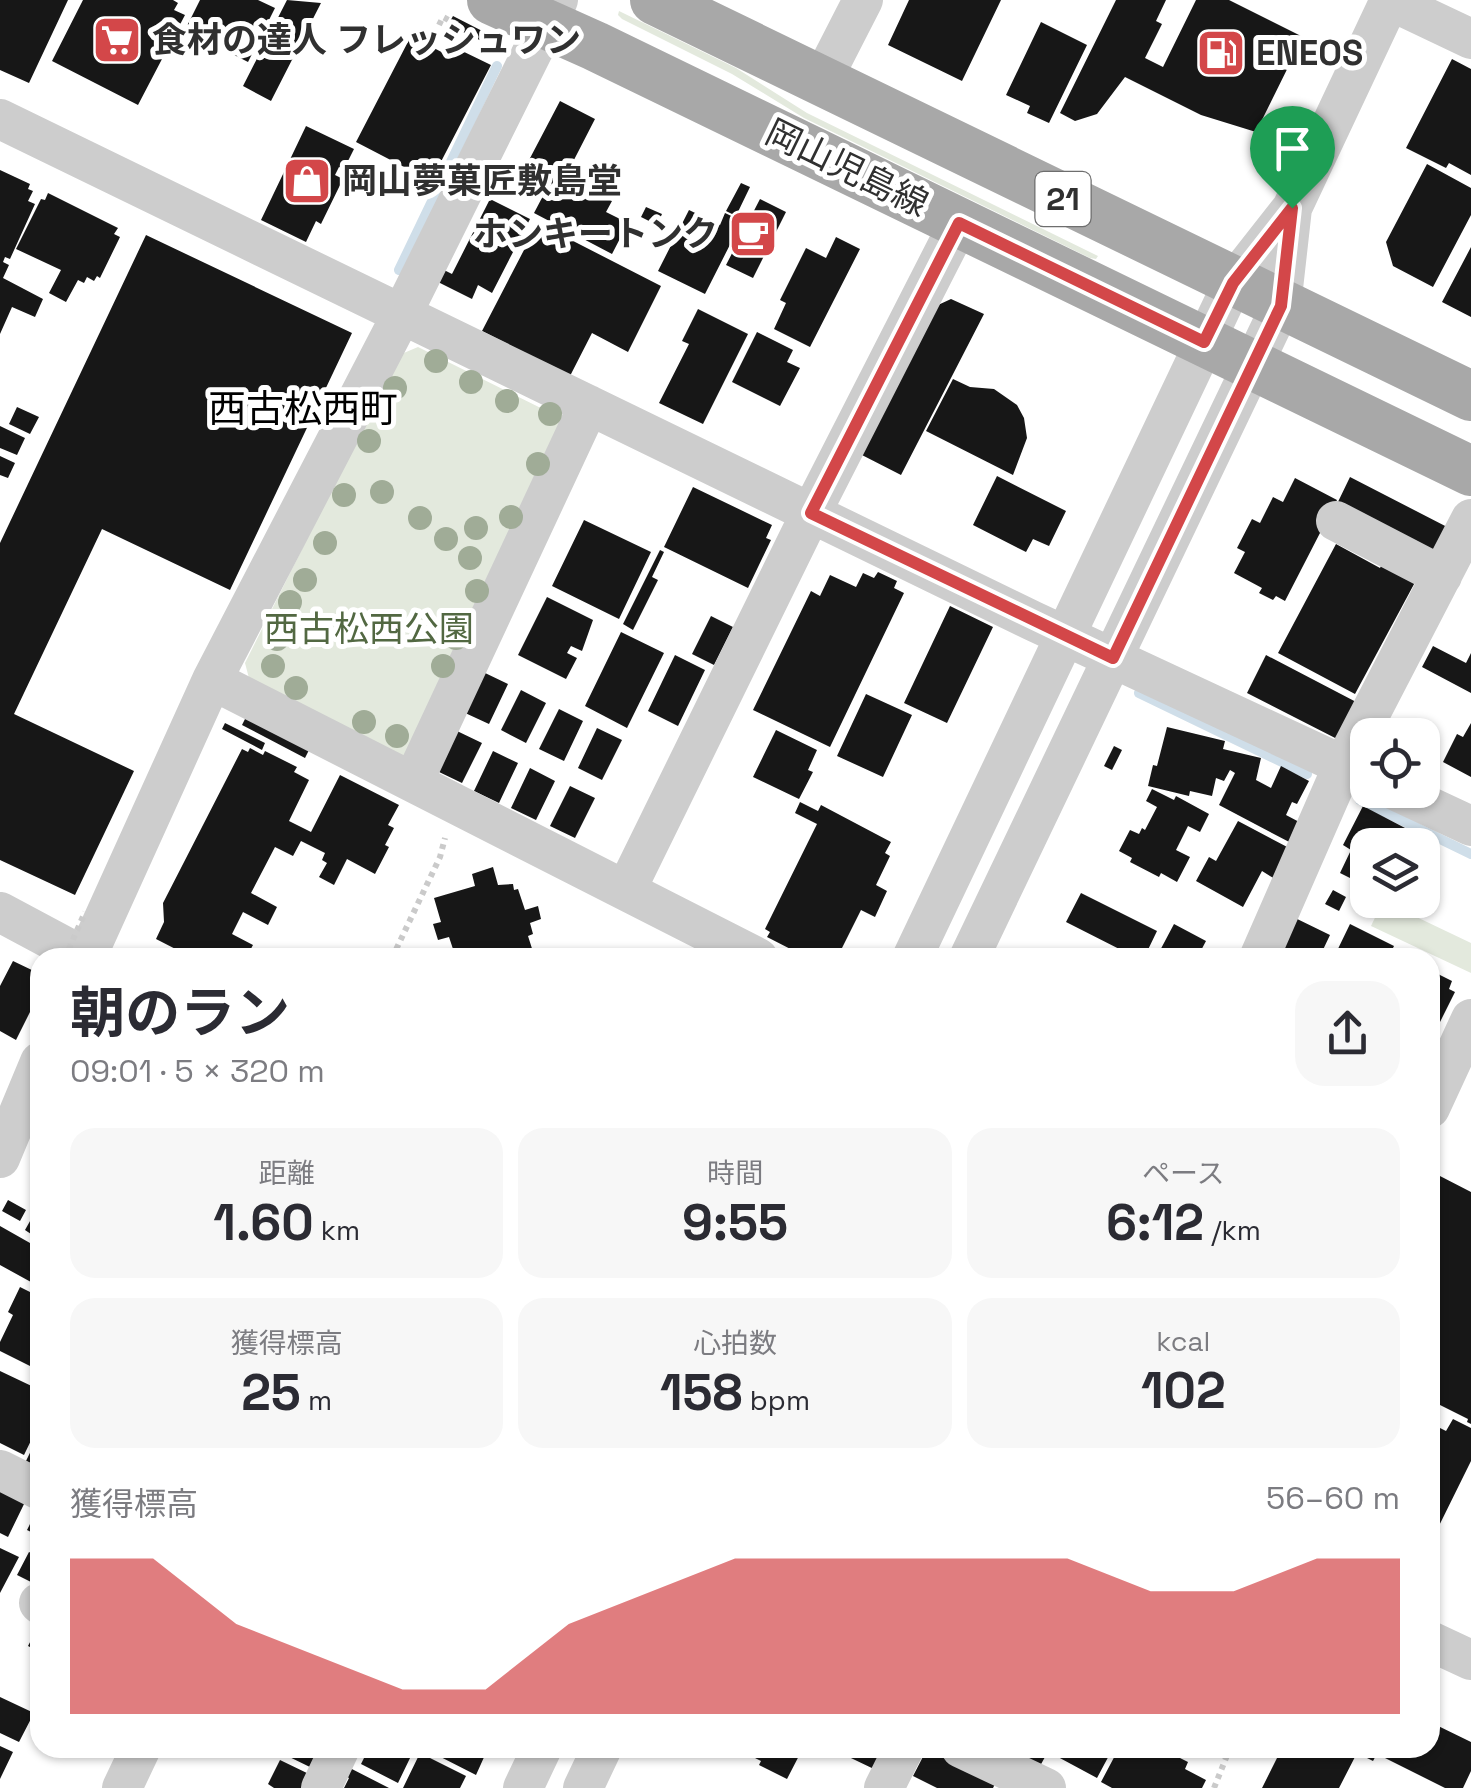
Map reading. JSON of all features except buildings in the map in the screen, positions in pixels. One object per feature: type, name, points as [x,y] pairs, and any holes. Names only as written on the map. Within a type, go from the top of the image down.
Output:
[{"type":"main road","name":"岡山児島線","points":[[655,0],[1471,396]]},
{"type":"main road","name":"岡山児島線","points":[[472,11],[552,12],[959,223],[1471,472]]},
{"type":"street","points":[[822,80],[863,0]]},
{"type":"street","points":[[917,948],[1233,283],[1292,208],[1390,0],[1471,39]]},
{"type":"street","points":[[91,948],[212,680],[402,314],[552,12]]},
{"type":"street","points":[[0,119],[1350,770]]},
{"type":"street","points":[[975,948],[1281,306],[1292,208]]},
{"type":"street","points":[[626,890],[959,223]]},
{"type":"street","points":[[413,782],[589,405]]},
{"type":"street","points":[[1379,718],[1471,519]]},
{"type":"street","points":[[1336,521],[1442,576]]},
{"type":"street","points":[[212,680],[739,948]]},
{"type":"street","points":[[1264,948],[1350,782]]},
{"type":"street","points":[[1432,808],[1471,826]]},
{"type":"street","points":[[0,912],[67,948]]},
{"type":"street","points":[[1445,1080],[1471,1019]]},
{"type":"street","points":[[0,1158],[30,1086]]},
{"type":"street","points":[[0,1470],[30,1485]]},
{"type":"street","points":[[1440,1646],[1471,1660]]},
{"type":"street","points":[[122,1788],[136,1758]]},
{"type":"street","points":[[321,1788],[335,1758]]},
{"type":"street","points":[[523,1788],[537,1758]]},
{"type":"street","points":[[583,1788],[597,1758]]},
{"type":"street","points":[[884,1788],[899,1758]]},
{"type":"street","points":[[982,1758],[1046,1788]]},
{"type":"path","points":[[439,25],[443,17],[472,11]]},
{"type":"path","points":[[396,948],[460,806]]},
{"type":"path","points":[[70,948],[86,912]]},
{"type":"path","points":[[1214,1788],[1226,1758]]},
{"type":"green space","points":[[619,11],[736,68],[807,113],[1098,256],[1090,258],[804,118],[732,74],[622,19]]},
{"type":"green space","name":"西古松西公園","points":[[418,347],[563,419],[415,755],[401,760],[250,682],[245,663],[399,355]]},
{"type":"green space","points":[[1375,918],[1419,918],[1471,943],[1471,973],[1440,958],[1440,948],[1418,948],[1371,926]]},
{"type":"waterway","points":[[399,270],[497,66]]},
{"type":"waterway","points":[[1139,693],[1307,774]]},
{"type":"waterway","points":[[1376,808],[1471,854]]},
{"type":"place","name":"食材の達人 フレッシュワン","points":[[117,40]]},
{"type":"place","name":"ENEOS","points":[[1221,53]]},
{"type":"place","name":"岡山夢菓匠敷島堂","points":[[307,181]]},
{"type":"place","name":"ホンキートンク","points":[[753,234]]},
{"type":"district","name":"西古松西町","points":[[303,409]]},
{"type":"route","points":[[1292,208],[1281,306],[1113,658],[811,513],[959,223],[1204,342],[1233,283],[1292,208]]}]
